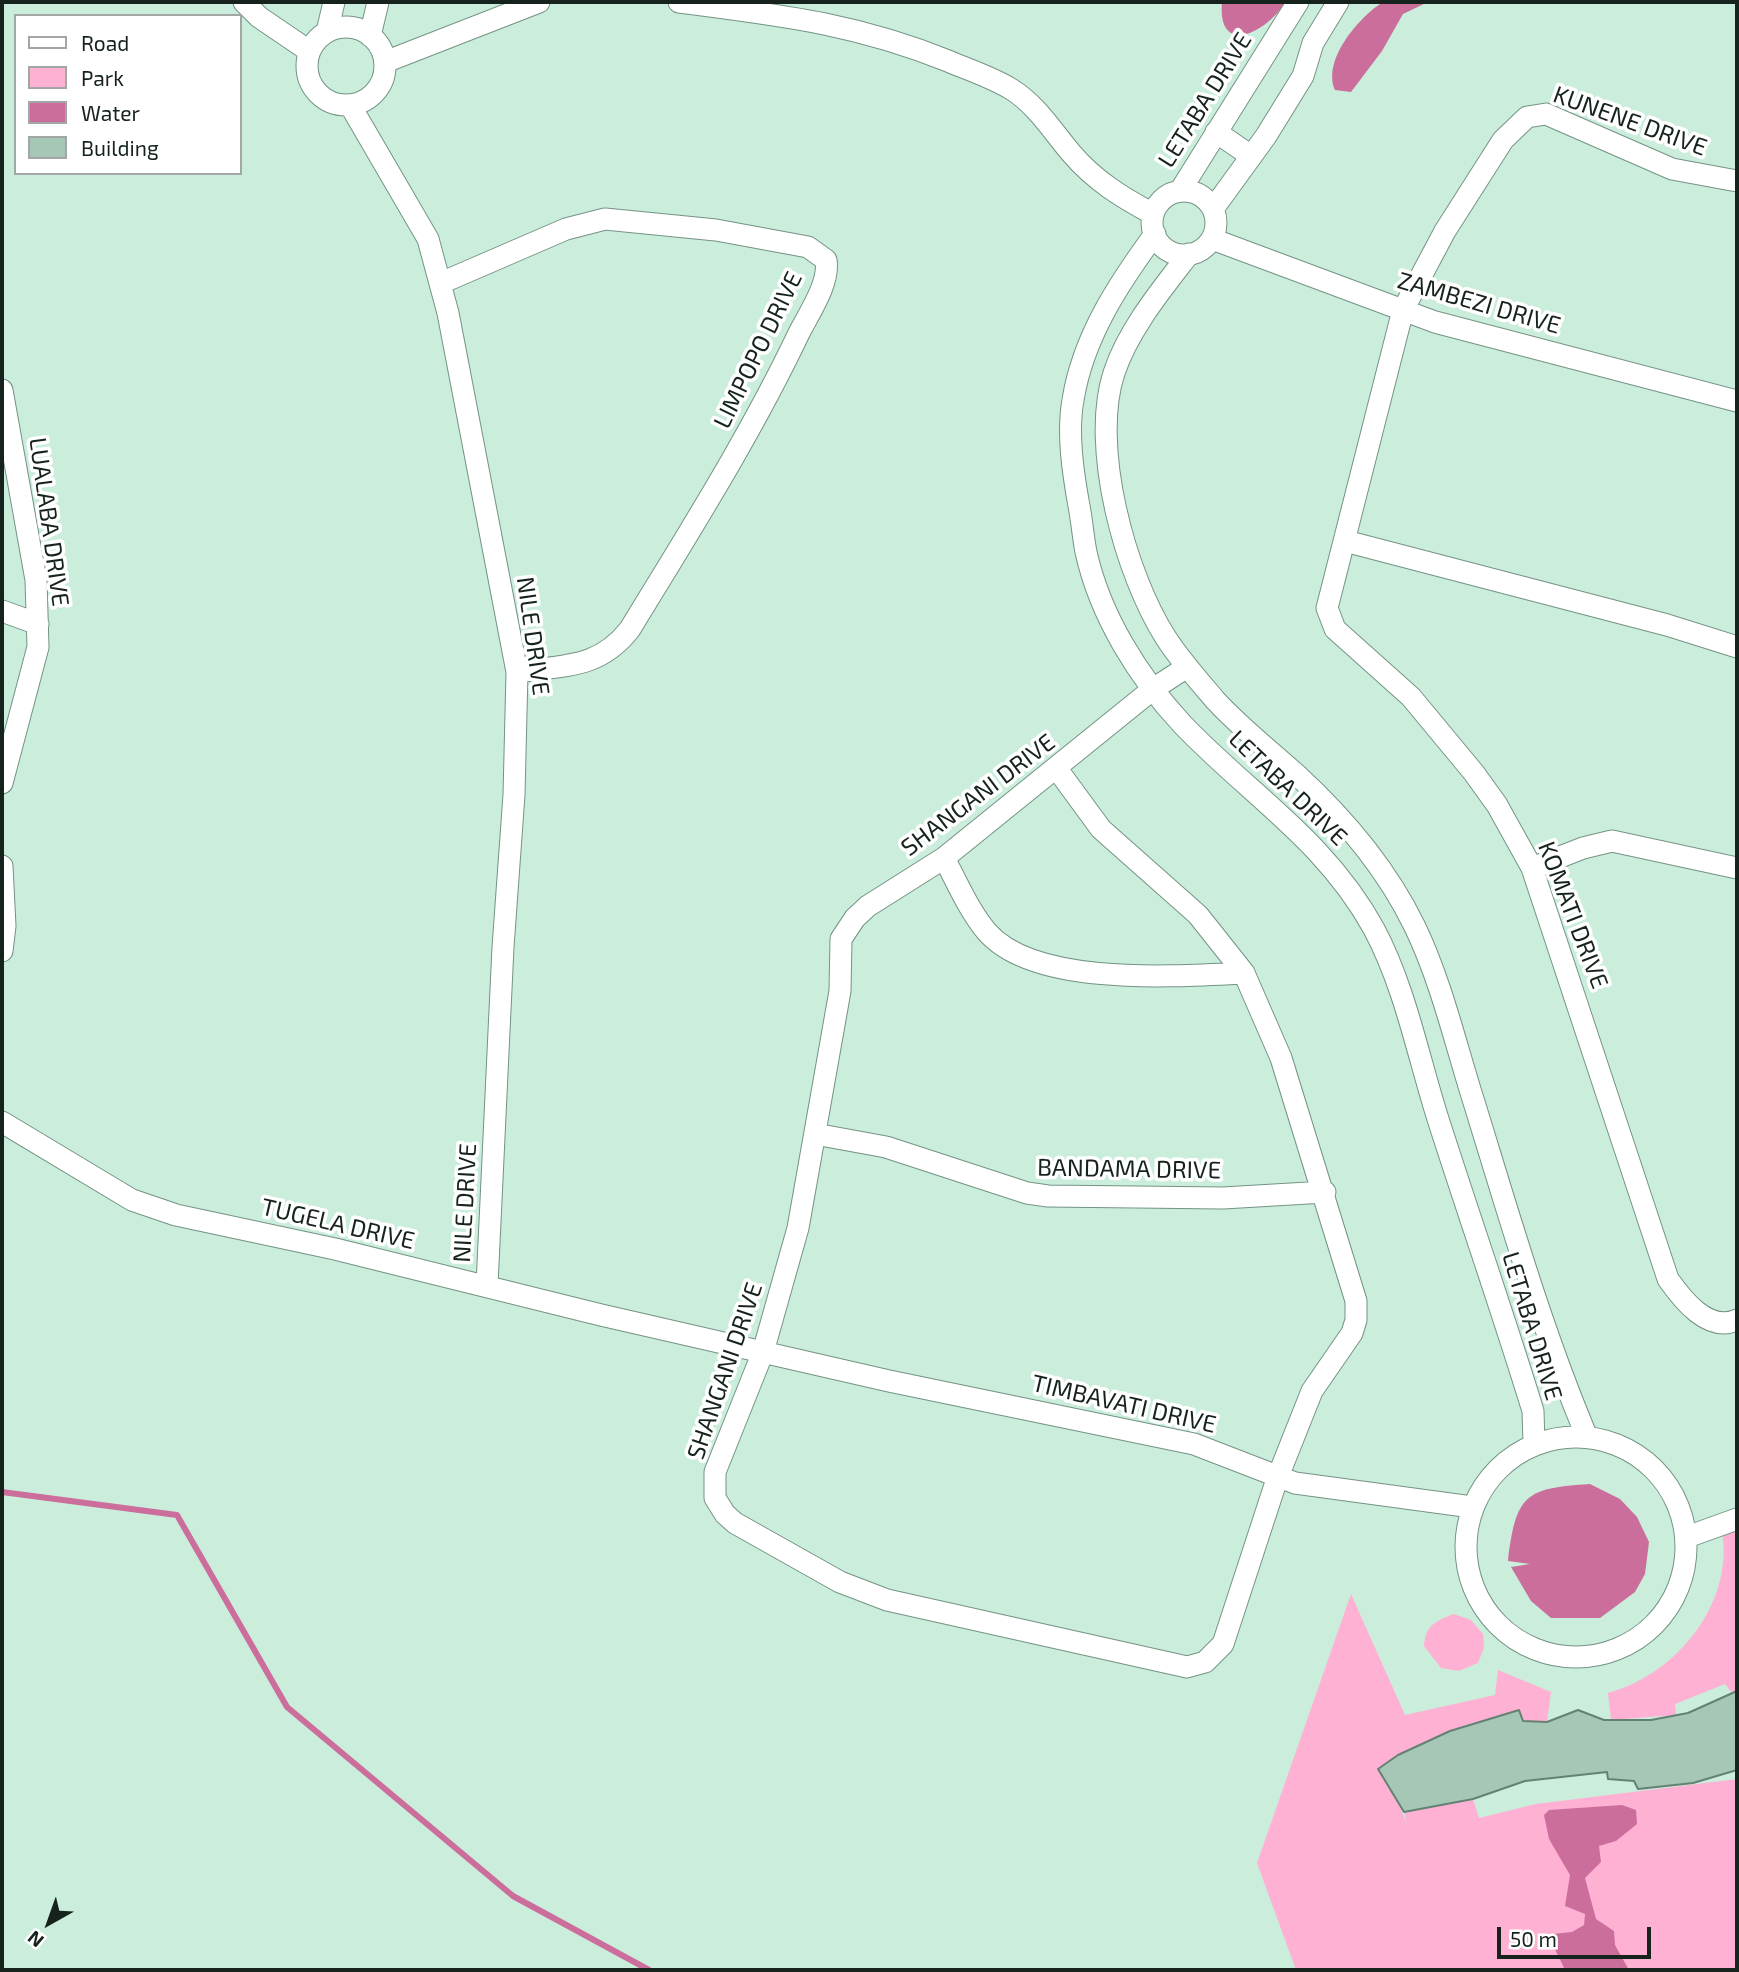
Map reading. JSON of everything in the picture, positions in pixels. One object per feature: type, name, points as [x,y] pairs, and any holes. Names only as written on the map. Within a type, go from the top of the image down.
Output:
[{"type":"street","points":[[244,2],[259,17],[309,51]]},
{"type":"street","points":[[327,32],[353,28],[370,36],[382,50],[384,74],[372,95],[350,105],[325,99],[315,90],[307,65],[309,51],[327,32],[334,2]]},
{"type":"street","points":[[370,36],[378,2]]},
{"type":"street","points":[[385,62],[539,2]]},
{"type":"street","points":[[679,2],[816,20],[860,30],[897,40],[1011,89],[1033,106],[1074,156],[1154,224],[1158,241],[1172,252],[1189,254],[1206,246],[1212,239],[1216,219],[1213,209],[1199,195],[1180,191],[1168,195],[1154,224]]},
{"type":"street","name":"LETABA DRIVE","points":[[1180,191],[1298,2]]},
{"type":"street","points":[[1213,209],[1303,76],[1313,43],[1334,9],[1307,2]]},
{"type":"street","name":"NILE DRIVE","points":[[350,105],[373,149],[418,218],[428,239],[441,283],[517,672],[516,767],[487,1285]]},
{"type":"street","name":"KUNENE DRIVE","points":[[1403,310],[1469,191],[1503,140],[1527,117],[1546,114],[1672,169],[1737,181]]},
{"type":"street","points":[[1216,132],[1251,156]]},
{"type":"street","name":"LIMPOPO DRIVE","points":[[441,283],[566,229],[605,219],[716,230],[808,247],[826,260],[825,275],[815,300],[761,412],[631,629],[598,659],[517,672]]},
{"type":"street","name":"LETABA DRIVE","points":[[1154,224],[1103,314],[1085,354],[1072,402],[1073,475],[1087,554],[1123,646],[1153,690],[1184,726],[1281,813],[1329,861],[1366,916],[1392,964],[1438,1119],[1532,1411],[1534,1444]]},
{"type":"street","name":"ZAMBEZI DRIVE","points":[[1212,239],[1435,321],[1737,401]]},
{"type":"street","name":"LETABA DRIVE","points":[[1189,254],[1123,352],[1114,374],[1105,418],[1106,458],[1129,554],[1153,615],[1187,667],[1218,703],[1345,822],[1390,882],[1408,914],[1447,1014],[1538,1307],[1587,1437]]},
{"type":"street","name":"KOMATI DRIVE","points":[[1403,310],[1345,541],[1329,592],[1327,608],[1330,620],[1344,638],[1411,696],[1497,805],[1532,869],[1668,1279],[1681,1298],[1700,1315],[1715,1321],[1737,1320]]},
{"type":"street","name":"LUALABA DRIVE","points":[[2,390],[36,580],[38,624],[37,657],[2,783]]},
{"type":"street","points":[[1345,541],[1667,625],[1737,647]]},
{"type":"street","points":[[2,611],[38,624]]},
{"type":"street","name":"SHANGANI DRIVE","points":[[1057,769],[1107,836],[1198,915],[1244,974],[1281,1058],[1354,1289],[1356,1320],[1352,1333],[1312,1391],[1277,1479],[1223,1644],[1215,1655],[1198,1665],[1187,1667],[887,1600],[859,1591],[750,1532],[725,1514],[715,1498],[715,1472],[763,1352],[798,1228],[839,991],[841,939],[855,918],[868,906],[944,858],[1153,690],[1187,667]]},
{"type":"street","points":[[1532,869],[1583,848],[1612,842],[1737,868]]},
{"type":"street","points":[[944,858],[986,932],[1016,952],[1100,975],[1244,974]]},
{"type":"street","points":[[2,866],[5,926],[2,951]]},
{"type":"street","name":"TUGELA DRIVE","points":[[2,1122],[144,1205],[763,1352]]},
{"type":"street","name":"BANDAMA DRIVE","points":[[815,1134],[886,1147],[1027,1193],[1048,1196],[1223,1198],[1325,1192]]},
{"type":"street","name":"TIMBAVATI DRIVE","points":[[763,1352],[1194,1444],[1233,1457],[1277,1479],[1472,1507]]},
{"type":"street","points":[[1560,1437],[1587,1437],[1612,1443],[1635,1454],[1654,1469],[1670,1489],[1681,1512],[1686,1537],[1683,1577],[1666,1613],[1637,1640],[1601,1656],[1561,1657],[1523,1645],[1492,1620],[1471,1585],[1465,1546],[1472,1507],[1493,1474],[1508,1460],[1534,1444],[1560,1437]]},
{"type":"street","points":[[1686,1537],[1737,1519]]},
{"type":"green space","points":[[1737,1520],[1737,1691],[1732,1693],[1725,1684],[1675,1704],[1676,1715],[1611,1720],[1608,1693],[1634,1683],[1657,1669],[1679,1651],[1697,1630],[1711,1606],[1720,1581],[1724,1554],[1721,1526]]},
{"type":"green space","points":[[1351,1594],[1405,1715],[1495,1695],[1498,1670],[1551,1692],[1547,1722],[1523,1721],[1518,1710],[1442,1735],[1384,1765],[1407,1825],[1404,1812],[1473,1799],[1479,1818],[1536,1804],[1737,1779],[1737,1970],[1296,1970],[1257,1863]]},
{"type":"green space","points":[[1454,1614],[1471,1620],[1483,1634],[1484,1648],[1478,1663],[1459,1671],[1441,1668],[1424,1646],[1429,1628]]},
{"type":"water","points":[[1222,2],[1285,2],[1267,23],[1256,30],[1235,35],[1227,30]]},
{"type":"water","points":[[1383,2],[1428,2],[1403,14],[1382,51],[1351,92],[1335,90],[1332,78],[1334,66],[1345,40],[1364,18]]},
{"type":"water","points":[[1590,1484],[1620,1499],[1637,1517],[1649,1542],[1645,1574],[1635,1592],[1600,1618],[1551,1618],[1531,1601],[1511,1567],[1530,1564],[1508,1561],[1515,1522],[1520,1509],[1528,1499],[1538,1493],[1551,1488]]},
{"type":"water","points":[[1622,1805],[1636,1810],[1637,1824],[1616,1841],[1599,1846],[1601,1862],[1585,1878],[1596,1919],[1614,1931],[1615,1945],[1629,1970],[1565,1970],[1553,1945],[1553,1934],[1572,1932],[1584,1925],[1585,1914],[1565,1906],[1570,1875],[1549,1839],[1544,1815],[1549,1810]]},
{"type":"building","points":[[1737,1691],[1737,1770],[1693,1783],[1638,1789],[1634,1781],[1608,1779],[1607,1772],[1525,1781],[1473,1799],[1404,1812],[1378,1769],[1398,1755],[1450,1731],[1519,1710],[1523,1721],[1547,1722],[1578,1710],[1604,1720],[1651,1720],[1688,1713]]},
{"type":"waterway","points":[[2,1492],[177,1515],[287,1707],[513,1896],[649,1970]]}]
